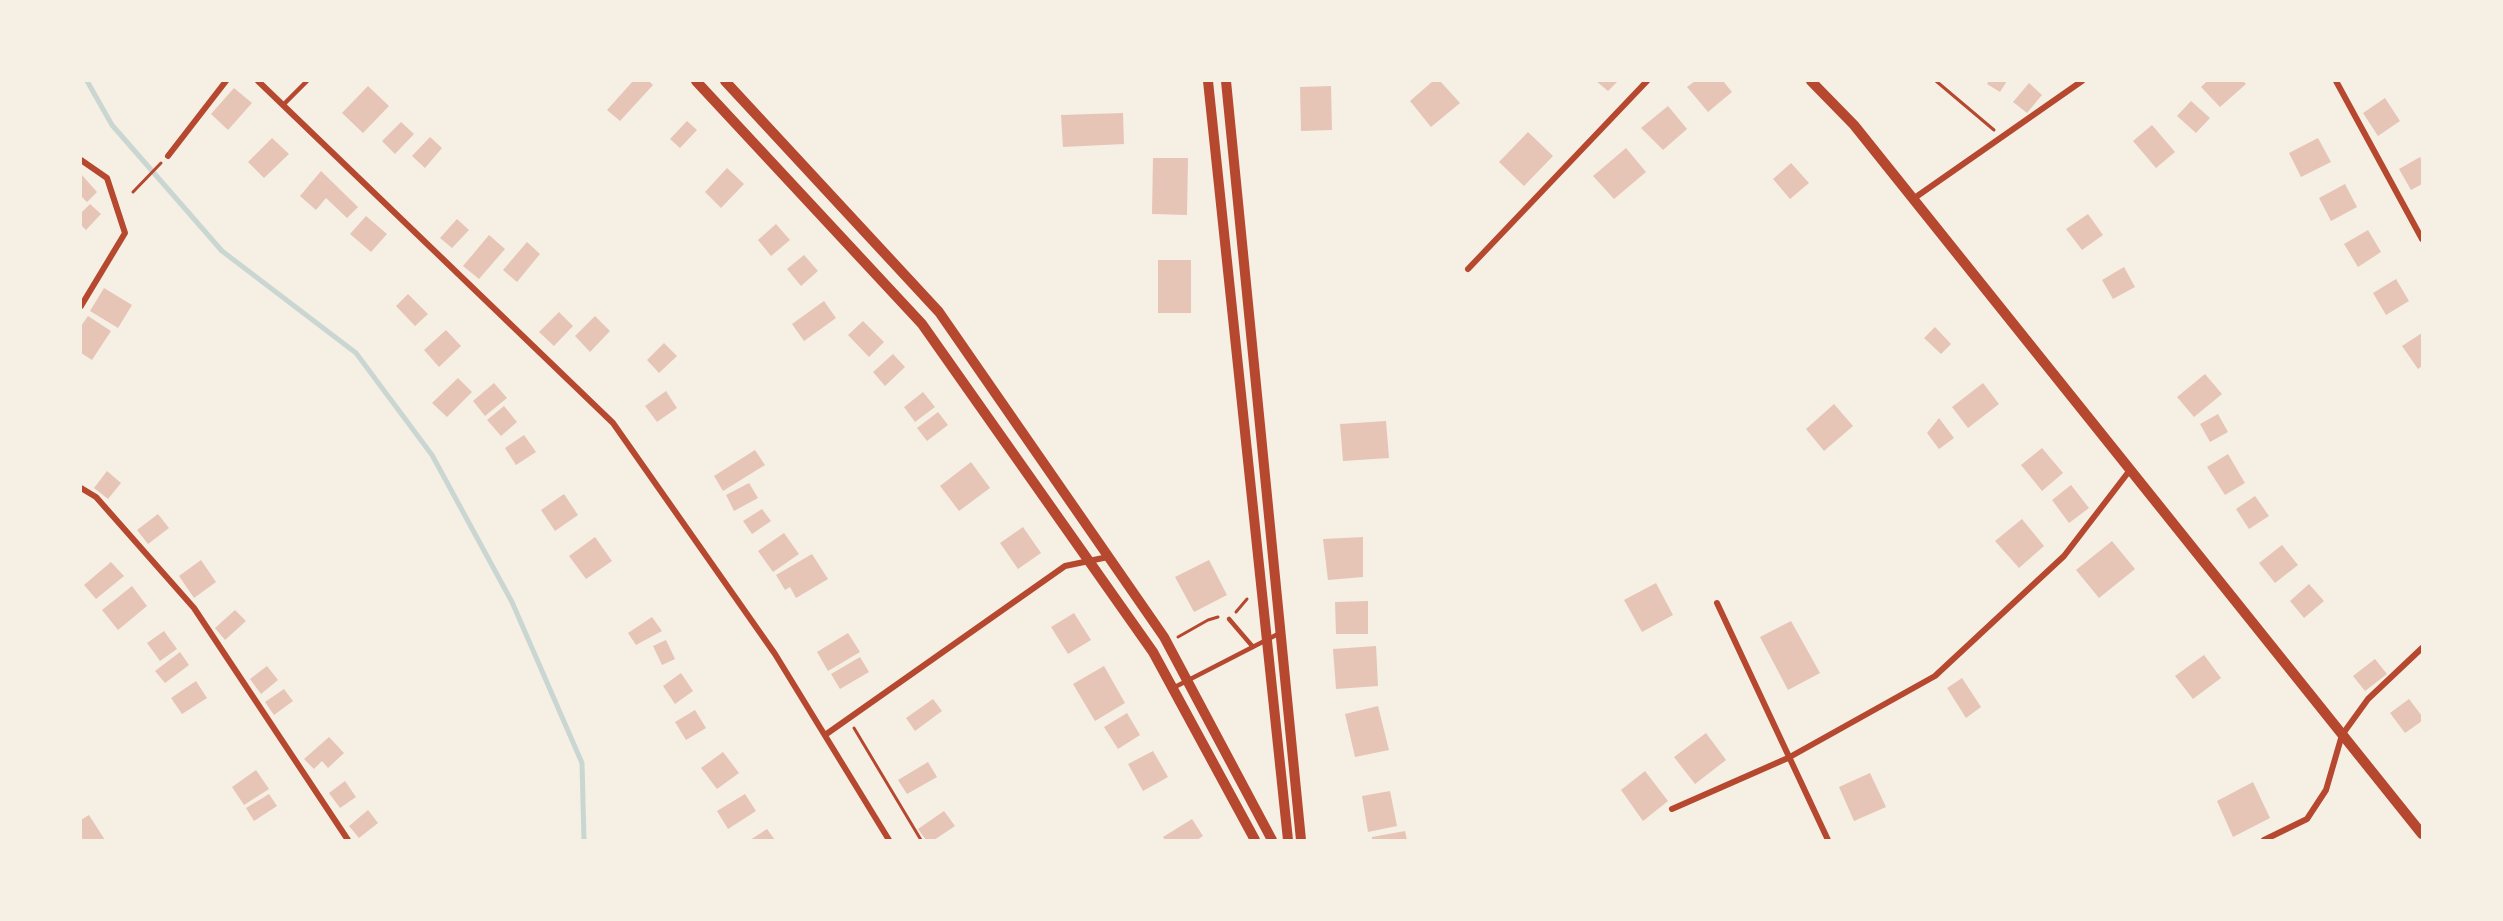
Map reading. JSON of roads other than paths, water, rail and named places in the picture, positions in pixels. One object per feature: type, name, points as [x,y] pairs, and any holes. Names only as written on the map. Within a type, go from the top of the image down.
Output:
[{"type":"street","points":[[168,156],[226,81]]},
{"type":"street","points":[[258,81],[613,423],[775,654],[889,840]]},
{"type":"street","points":[[696,81],[922,324],[1154,652],[1255,840]]},
{"type":"street","points":[[725,81],[939,312],[1167,644],[1272,840]]},
{"type":"street","points":[[1208,81],[1288,840]]},
{"type":"street","points":[[1226,81],[1301,840]]},
{"type":"street","points":[[1468,269],[1647,81]]},
{"type":"street","points":[[1811,81],[1854,124],[2422,834]]},
{"type":"street","points":[[1913,199],[2082,81]]},
{"type":"street","points":[[2336,81],[2422,239]]},
{"type":"street","points":[[81,160],[107,178],[125,233],[81,306]]},
{"type":"street","points":[[1672,809],[1788,758],[1935,676],[2064,556],[2130,470]]},
{"type":"street","points":[[81,488],[96,497],[194,608],[348,840]]},
{"type":"street","points":[[825,735],[1065,566],[1108,557]]},
{"type":"street","points":[[1717,603],[1828,840]]},
{"type":"street","points":[[2264,840],[2307,819],[2326,790],[2342,735],[2368,699],[2422,648]]},
{"type":"lane","points":[[283,105],[307,81]]},
{"type":"lane","points":[[1229,619],[1253,647]]},
{"type":"lane","points":[[1173,688],[1280,633]]},
{"type":"waterway","points":[[87,81],[112,125],[222,251],[356,353],[432,455],[512,602],[582,763],[584,840]]}]
